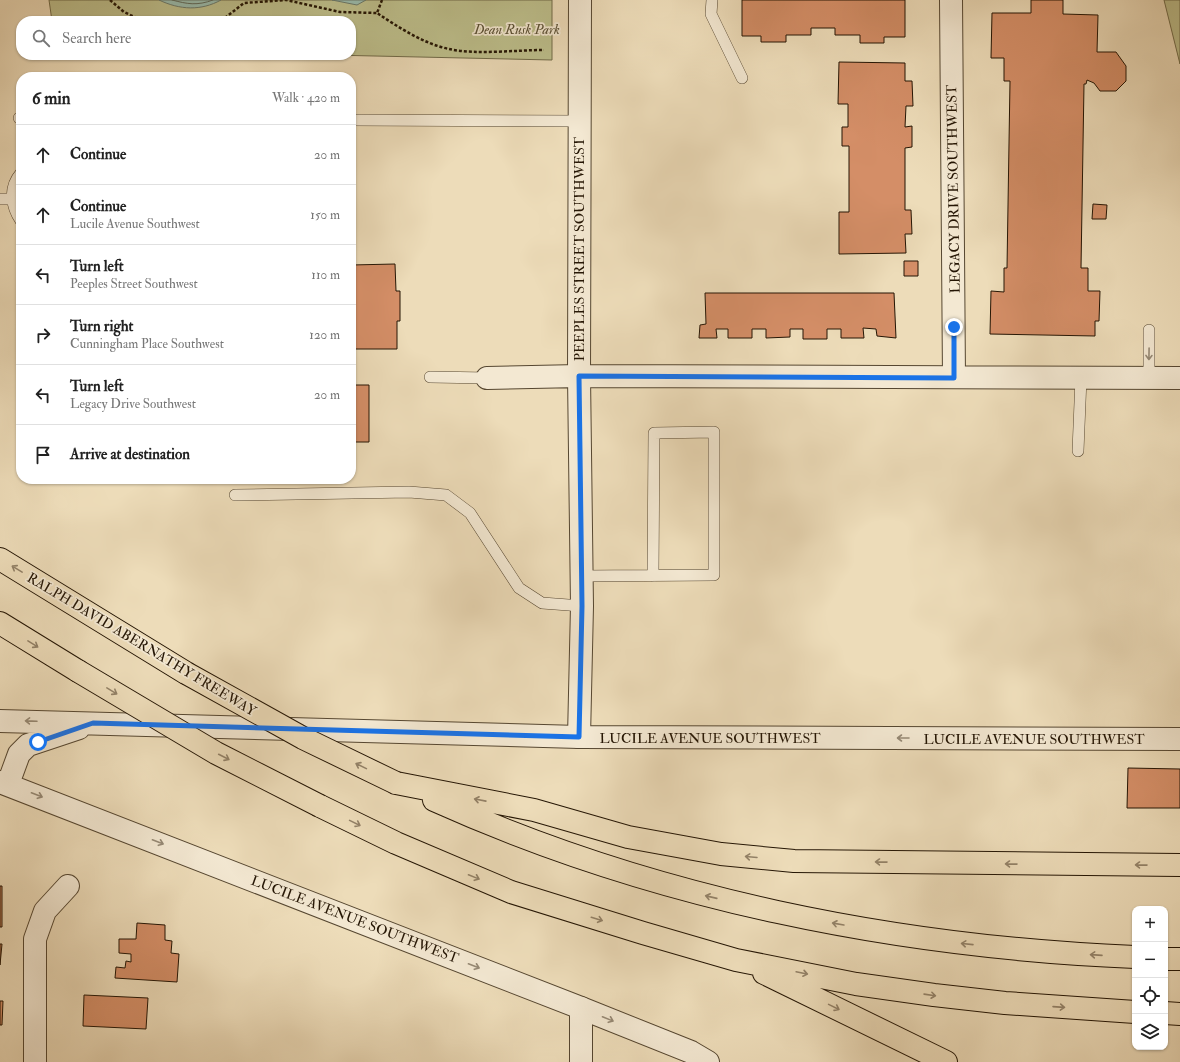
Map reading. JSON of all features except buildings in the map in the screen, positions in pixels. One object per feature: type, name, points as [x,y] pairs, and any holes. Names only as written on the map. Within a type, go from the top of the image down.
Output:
[{"type":"highway","name":"RALPH DAVID ABERNATHY FREEWAY","points":[[0,559],[186,673],[303,738],[449,807],[538,842],[611,868],[685,890],[802,917],[959,943],[1037,952],[1132,957]]},
{"type":"highway","points":[[0,623],[216,753],[396,843],[511,892],[736,960],[856,984],[934,996],[1005,1003],[1132,1012]]},
{"type":"highway","points":[[396,783],[534,810],[628,837],[721,854],[794,861],[1180,865]]},
{"type":"highway","points":[[1168,959],[1180,959]]},
{"type":"highway","points":[[736,960],[946,1062]]},
{"type":"highway","points":[[1168,1013],[1180,1014]]},
{"type":"street","name":"PEEPLES STREET SOUTHWEST","points":[[579,737],[582,606],[579,376],[580,0]]},
{"type":"street","name":"LEGACY DRIVE SOUTHWEST","points":[[951,0],[954,378]]},
{"type":"street","points":[[487,378],[579,376],[1180,378]]},
{"type":"street","name":"LUCILE AVENUE SOUTHWEST","points":[[0,721],[579,737],[1180,739]]},
{"type":"street","points":[[4,783],[19,754],[28,746],[93,723]]},
{"type":"street","name":"LUCILE AVENUE SOUTHWEST","points":[[4,783],[581,1008],[691,1052],[708,1062]]},
{"type":"street","points":[[35,1062],[35,939],[45,911],[68,886]]},
{"type":"street","points":[[581,1008],[581,1062]]},
{"type":"lane","points":[[712,0],[711,14],[742,78]]},
{"type":"lane","points":[[356,120],[580,121]]},
{"type":"lane","points":[[16,182],[13,188],[12,199],[16,214]]},
{"type":"lane","points":[[0,199],[12,199]]},
{"type":"lane","points":[[1149,330],[1149,378]]},
{"type":"lane","points":[[430,377],[487,378]]},
{"type":"lane","points":[[1078,451],[1081,378]]},
{"type":"lane","points":[[582,576],[653,576],[714,575],[714,432],[654,433],[653,576]]},
{"type":"lane","points":[[235,495],[409,492],[446,495],[470,513],[518,588],[542,603],[582,606]]},
{"type":"path","points":[[110,0],[124,12],[132,16]]},
{"type":"path","points":[[227,16],[244,3],[286,0],[340,12],[377,13],[432,44],[449,49],[466,51],[544,50]]},
{"type":"path","points":[[377,13],[382,0]]},
{"type":"green space","name":"Dean Rusk Park","points":[[49,0],[552,0],[552,60],[356,56],[356,16],[51,16]]},
{"type":"green space","points":[[1164,0],[1180,0],[1180,64]]},
{"type":"water","points":[[159,0],[221,0],[206,6],[190,8],[175,6]]},
{"type":"water","points":[[332,0],[366,0],[357,5]]},
{"type":"route","points":[[38,742],[93,723],[579,737],[582,606],[579,376],[954,378],[954,327]]}]
